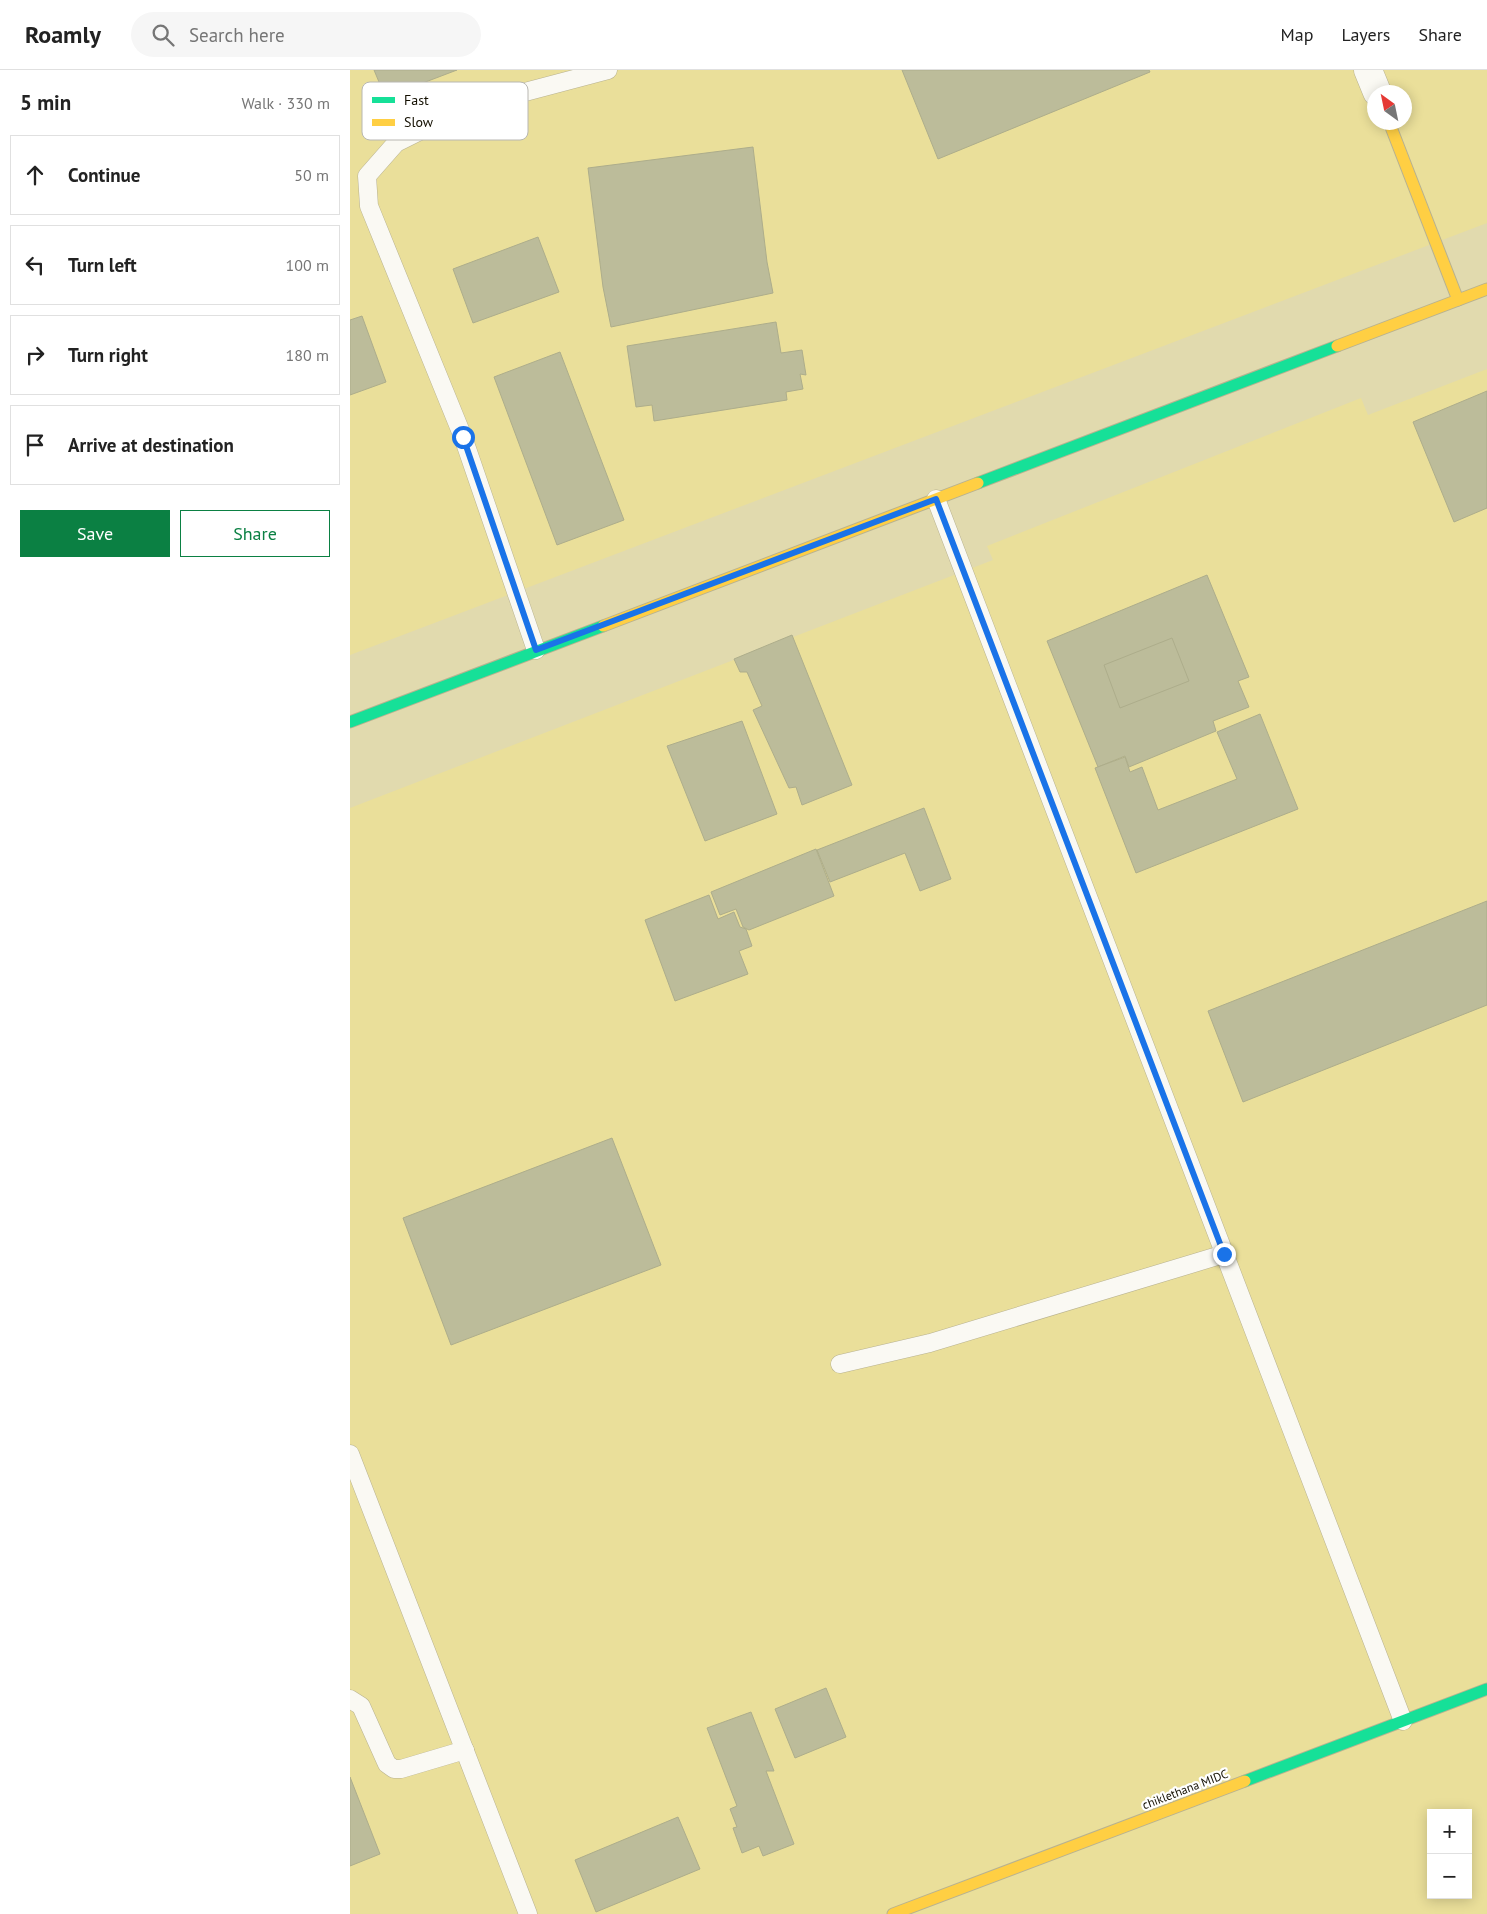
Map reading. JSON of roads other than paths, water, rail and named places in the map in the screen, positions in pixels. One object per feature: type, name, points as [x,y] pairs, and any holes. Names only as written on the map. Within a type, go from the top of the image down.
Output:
[{"type":"street","points":[[1368,70],[1374,85]]},
{"type":"street","points":[[1392,130],[1458,300]]},
{"type":"street","points":[[350,722],[1487,289]]},
{"type":"street","name":"chiklethana MIDC","points":[[893,1914],[1487,1689]]},
{"type":"lane","points":[[528,91],[608,70]]},
{"type":"lane","points":[[402,140],[396,143],[367,176],[369,206],[463,437],[536,650]]},
{"type":"lane","points":[[936,499],[1403,1721]]},
{"type":"lane","points":[[840,1364],[930,1342],[1224,1254]]},
{"type":"lane","points":[[350,1454],[528,1914]]},
{"type":"lane","points":[[350,1699],[361,1706],[387,1764],[394,1769],[401,1769],[465,1750]]}]
